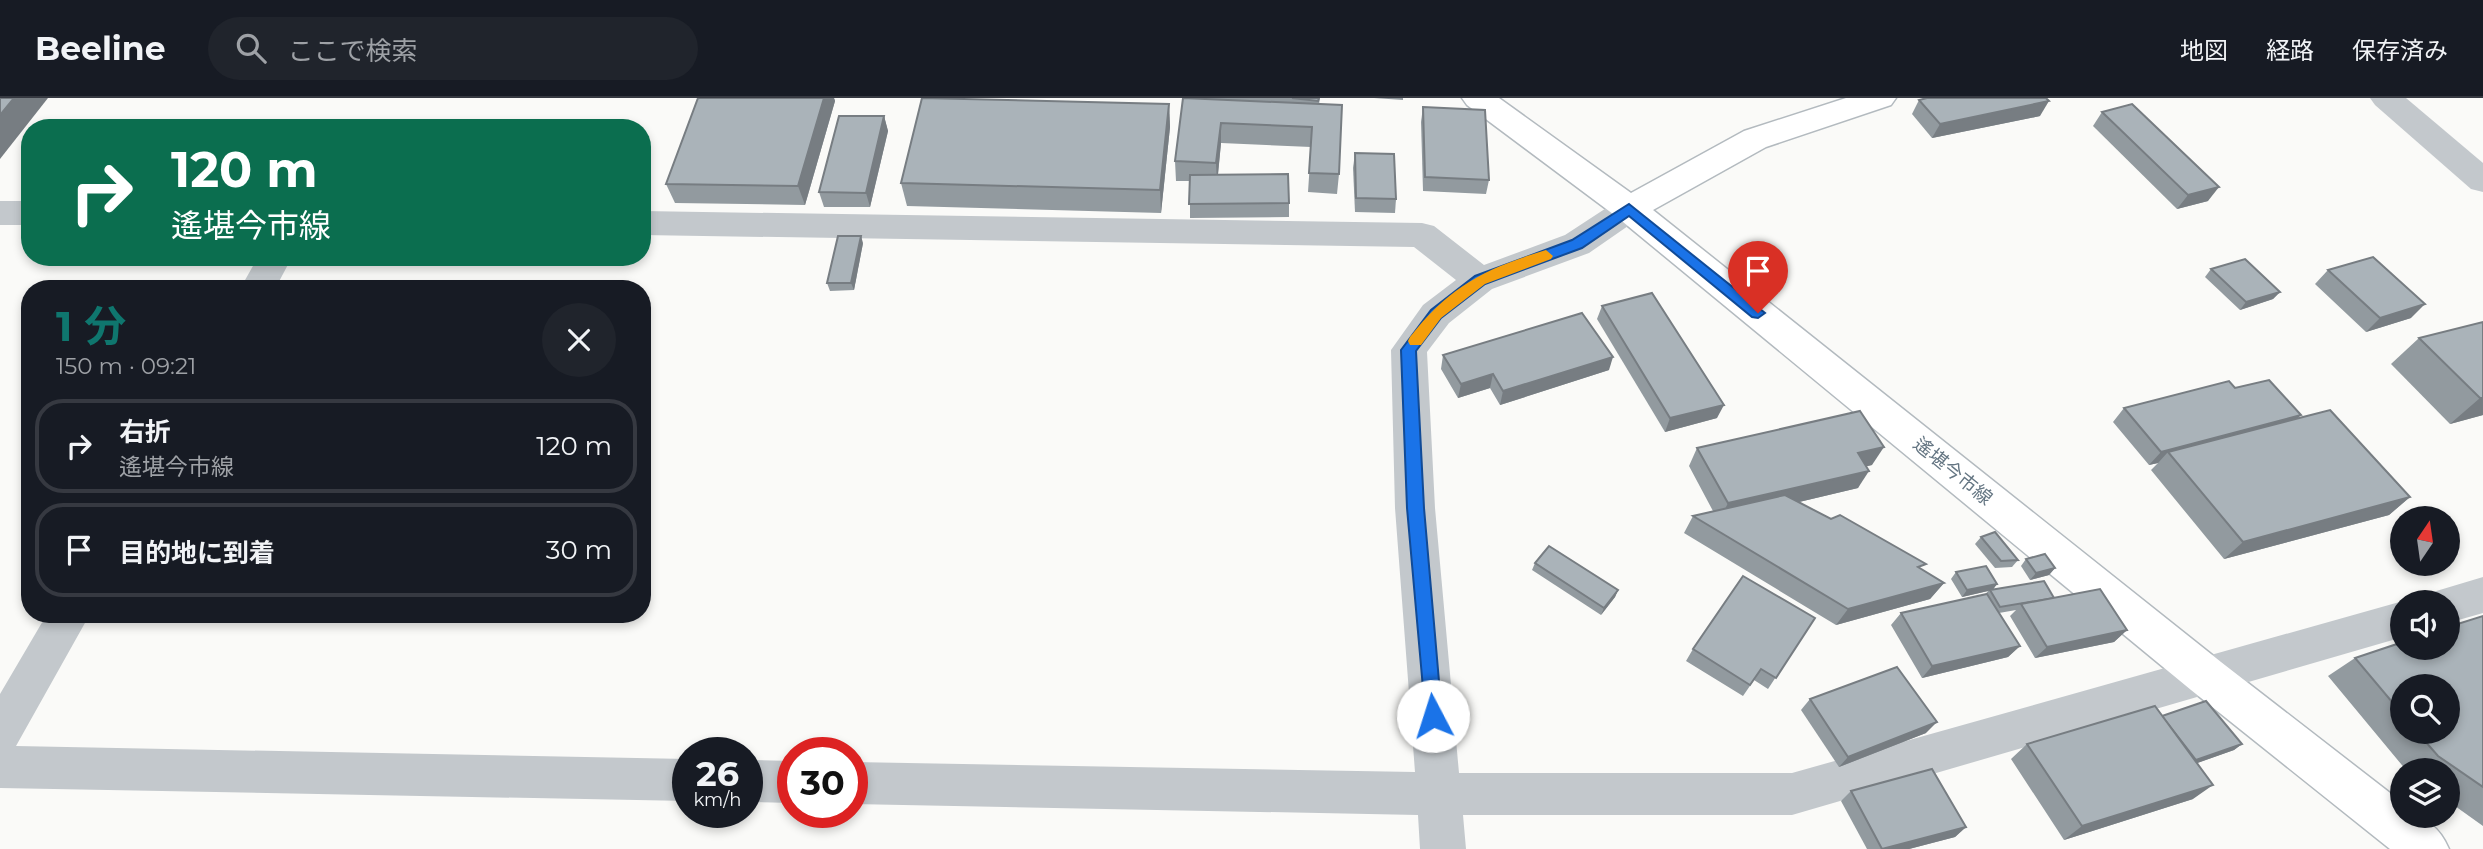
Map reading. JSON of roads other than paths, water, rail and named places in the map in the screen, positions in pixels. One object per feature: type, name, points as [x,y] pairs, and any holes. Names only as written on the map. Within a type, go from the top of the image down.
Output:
[{"type":"main road","name":"遙堪今市線","points":[[1478,98],[1629,209],[2206,676],[2426,849]]},
{"type":"main road","points":[[1629,209],[1755,139],[1880,98]]},
{"type":"street","points":[[2386,98],[2483,181]]},
{"type":"street","points":[[1443,849],[1415,508],[1409,350],[1436,314],[1480,280],[1577,244],[1629,209]]},
{"type":"street","points":[[0,213],[21,213]]},
{"type":"street","points":[[651,223],[1422,235],[1480,280]]},
{"type":"street","points":[[2460,602],[2483,595]]},
{"type":"street","points":[[0,734],[64,623]]},
{"type":"street","points":[[868,783],[1439,794],[1792,794],[2390,623]]},
{"type":"street","points":[[0,767],[672,780]]}]
